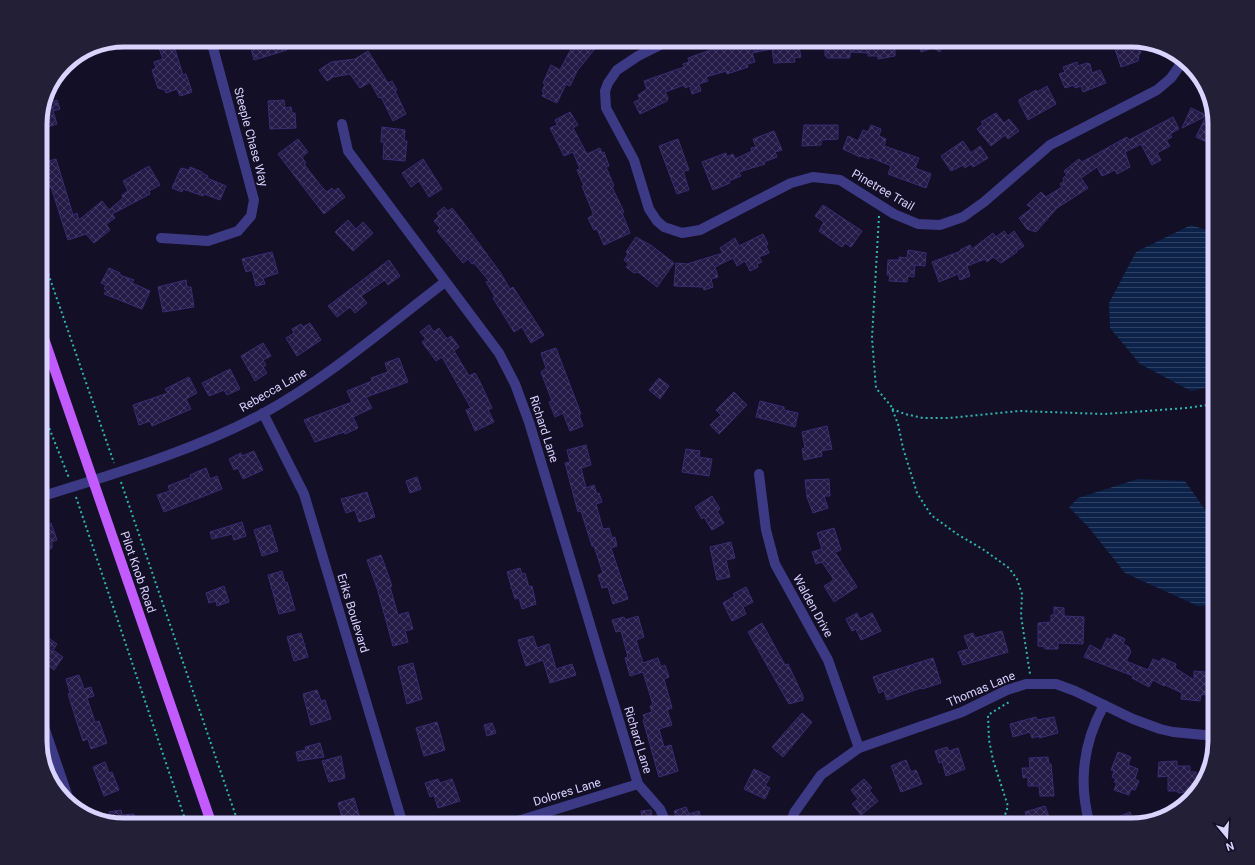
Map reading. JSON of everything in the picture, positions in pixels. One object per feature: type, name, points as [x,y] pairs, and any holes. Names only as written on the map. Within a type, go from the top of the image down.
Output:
[{"type":"main road","name":"Pilot Knob Road","points":[[47,347],[210,818]]},
{"type":"street","name":"Steeple Chase Way","points":[[162,238],[208,241],[238,231],[251,216],[254,200],[213,47]]},
{"type":"street","name":"Pinetree Trail","points":[[657,47],[617,70],[608,83],[605,91],[606,108],[634,160],[649,209],[657,221],[664,226],[682,233],[700,230],[792,183],[813,176],[840,180],[894,214],[918,224],[940,225],[963,217],[984,202],[1050,144],[1157,90],[1171,78],[1181,65]]},
{"type":"street","name":"Richard Lane","points":[[342,124],[348,150],[499,353],[517,390],[531,430],[638,784]]},
{"type":"street","name":"Rebecca Lane","points":[[47,495],[93,481],[188,448],[264,413],[328,373],[445,282]]},
{"type":"street","name":"Eriks Boulevard","points":[[264,413],[304,494],[401,818]]},
{"type":"street","name":"Walden Drive","points":[[759,474],[766,530],[775,564],[828,660],[859,748]]},
{"type":"street","name":"Thomas Lane","points":[[792,818],[794,813],[821,775],[859,748],[962,712],[1007,690],[1031,684],[1056,684],[1075,691],[1133,719],[1160,729],[1180,733],[1208,735]]},
{"type":"street","points":[[1089,818],[1084,796],[1084,765],[1091,732],[1104,705]]},
{"type":"street","points":[[47,736],[66,792]]},
{"type":"street","name":"Dolores Lane","points":[[528,818],[638,784]]},
{"type":"street","points":[[638,784],[660,809],[664,818]]},
{"type":"path","points":[[879,204],[872,338],[876,388],[892,409],[898,424],[903,448],[917,493],[931,515],[1009,568],[1017,579],[1022,594],[1021,616],[1031,684]]},
{"type":"path","points":[[47,270],[236,818]]},
{"type":"path","points":[[892,409],[923,418],[949,418],[1019,411],[1105,414],[1208,405]]},
{"type":"path","points":[[47,423],[72,487],[185,818]]},
{"type":"path","points":[[1004,818],[1008,806],[993,760],[989,740],[988,715],[1011,700]]},
{"type":"water","points":[[1191,225],[1208,231],[1208,387],[1191,391],[1140,364],[1110,328],[1109,303],[1136,252]]},
{"type":"water","points":[[1138,479],[1185,481],[1206,511],[1208,510],[1208,605],[1198,606],[1125,573],[1090,529],[1069,507],[1078,498]]},
{"type":"building","points":[[159,47],[174,47],[183,75],[186,74],[192,92],[180,96],[177,89],[166,93],[165,90],[158,88],[152,70],[156,68],[154,62],[163,59]]},
{"type":"building","points":[[286,47],[287,50],[254,60],[251,48]]},
{"type":"building","points":[[572,47],[596,47],[577,71],[570,86],[566,84],[557,103],[542,96],[544,92],[542,91],[545,84],[543,83],[551,65],[560,70]]},
{"type":"building","points":[[719,47],[729,47],[730,49],[736,47],[799,47],[801,57],[794,58],[795,62],[774,63],[772,49],[752,53],[755,62],[747,64],[748,67],[727,74],[726,71],[706,77],[708,81],[699,84],[701,91],[692,94],[690,86],[685,88],[684,85],[665,92],[668,98],[667,101],[640,114],[634,102],[640,99],[638,95],[647,89],[644,81],[684,67],[683,64],[689,62],[688,58]]},
{"type":"building","points":[[825,47],[895,47],[895,56],[878,59],[878,56],[868,56],[868,53],[850,52],[850,58],[827,58],[827,56],[825,56]]},
{"type":"building","points":[[919,47],[942,47],[940,52],[933,48],[921,52]]},
{"type":"building","points":[[1114,47],[1139,48],[1141,53],[1139,54],[1138,61],[1121,67]]},
{"type":"building","points":[[368,51],[388,83],[392,81],[406,114],[393,121],[381,97],[379,98],[370,82],[360,88],[350,74],[333,77],[327,81],[319,70],[331,62],[355,59]]},
{"type":"building","points":[[1077,62],[1078,66],[1087,63],[1090,64],[1092,73],[1100,70],[1106,83],[1083,92],[1081,86],[1075,88],[1074,85],[1065,88],[1059,74],[1065,72],[1063,67]]},
{"type":"building","points":[[1047,86],[1056,104],[1028,120],[1019,100],[1036,90],[1037,92]]},
{"type":"building","points":[[57,100],[60,109],[53,111],[57,124],[47,127],[47,119],[51,102]]},
{"type":"building","points":[[284,100],[285,108],[291,107],[292,113],[295,113],[296,128],[270,129],[268,101]]},
{"type":"building","points":[[1191,108],[1206,115],[1207,113],[1208,143],[1196,137],[1206,116],[1182,128]]},
{"type":"building","points":[[570,112],[578,125],[573,128],[587,154],[600,148],[602,153],[604,152],[609,166],[606,167],[614,186],[612,187],[624,212],[622,213],[630,233],[604,245],[597,229],[594,230],[588,218],[593,215],[593,213],[582,186],[584,186],[577,170],[580,169],[573,152],[564,156],[550,128],[557,125],[555,120]]},
{"type":"building","points":[[996,113],[1004,123],[1009,119],[1019,131],[1008,139],[1005,135],[991,146],[977,129],[983,124],[981,122]]},
{"type":"building","points":[[1173,117],[1179,129],[1170,134],[1172,137],[1166,140],[1170,146],[1157,153],[1161,160],[1152,165],[1141,144],[1125,152],[1130,167],[1117,174],[1115,170],[1102,176],[1097,167],[1081,178],[1088,188],[1057,208],[1036,232],[1027,229],[1019,218],[1032,208],[1027,205],[1041,192],[1046,197],[1062,187],[1060,184],[1064,181],[1063,178],[1067,175],[1064,171],[1079,159],[1082,162],[1127,137],[1129,140]]},
{"type":"building","points":[[804,125],[838,125],[838,139],[821,140],[821,145],[802,146]]},
{"type":"building","points":[[871,125],[881,129],[879,136],[886,139],[884,146],[919,158],[915,168],[931,174],[926,188],[888,174],[891,166],[870,157],[869,159],[860,157],[843,149],[848,136],[858,141],[863,130],[868,132]]},
{"type":"building","points":[[382,127],[405,130],[404,141],[407,141],[405,161],[383,159],[384,142],[381,142]]},
{"type":"building","points":[[774,131],[782,150],[775,152],[777,157],[764,162],[765,164],[739,172],[741,176],[729,181],[730,183],[713,190],[702,162],[726,153],[727,157],[733,154],[735,159],[752,151],[751,148],[756,147],[753,139]]},
{"type":"building","points":[[298,139],[308,152],[302,157],[306,163],[304,164],[321,186],[327,192],[332,188],[334,191],[338,188],[345,197],[324,214],[278,154]]},
{"type":"building","points":[[678,139],[689,170],[684,171],[684,174],[689,190],[677,194],[659,146]]},
{"type":"building","points":[[963,141],[971,153],[980,146],[988,158],[973,167],[971,164],[965,168],[963,165],[951,171],[941,156]]},
{"type":"building","points":[[56,159],[73,215],[77,213],[79,220],[102,201],[109,210],[123,198],[122,195],[128,191],[123,181],[149,166],[160,185],[149,191],[150,194],[112,214],[115,218],[106,224],[110,230],[94,243],[86,234],[68,240],[51,187],[48,188],[47,184],[47,161]]},
{"type":"building","points":[[423,159],[442,189],[429,197],[419,181],[411,187],[402,173]]},
{"type":"building","points":[[190,167],[202,172],[208,176],[207,178],[226,186],[220,200],[204,194],[203,196],[183,189],[182,192],[172,188],[181,168],[189,170]]},
{"type":"building","points":[[823,205],[862,231],[851,247],[845,243],[842,247],[819,231],[824,222],[815,216]]},
{"type":"building","points":[[444,207],[448,211],[452,208],[463,222],[500,272],[510,289],[513,287],[544,335],[531,343],[522,327],[514,332],[493,298],[495,297],[486,282],[489,281],[474,263],[472,264],[468,259],[463,263],[437,231],[440,228],[434,221],[439,216],[437,213]]},
{"type":"building","points":[[348,220],[356,229],[363,222],[373,233],[353,251],[335,232]]},
{"type":"building","points":[[1004,231],[1008,236],[1014,231],[1024,246],[1001,263],[993,257],[987,262],[985,259],[967,266],[970,276],[960,280],[958,274],[939,282],[932,262],[961,251],[960,250],[970,245],[972,249],[993,233],[996,237]]},
{"type":"building","points":[[763,234],[768,244],[766,246],[769,253],[759,257],[762,262],[757,264],[758,267],[750,271],[745,261],[737,266],[733,258],[715,267],[718,277],[711,279],[713,287],[704,290],[703,287],[674,286],[676,263],[687,264],[723,253],[720,248],[735,238],[739,246]]},
{"type":"building","points":[[636,237],[652,246],[674,263],[657,287],[638,272],[634,273],[626,267],[629,264],[624,260],[628,254],[626,252]]},
{"type":"building","points":[[908,250],[926,253],[925,266],[915,265],[914,277],[908,276],[907,282],[889,281],[890,275],[887,275],[888,260],[899,260],[899,257],[907,258]]},
{"type":"building","points":[[272,252],[278,273],[263,278],[265,284],[256,286],[252,270],[246,272],[242,259]]},
{"type":"building","points":[[389,260],[400,276],[388,285],[385,280],[361,296],[367,303],[355,313],[350,307],[337,317],[328,306]]},
{"type":"building","points":[[109,268],[120,273],[120,275],[134,280],[132,283],[150,291],[142,309],[104,294],[107,290],[104,289],[106,285],[101,283]]},
{"type":"building","points":[[186,280],[187,287],[191,287],[194,307],[163,312],[158,287]]},
{"type":"building","points":[[310,323],[321,340],[297,356],[286,338],[294,333],[292,329],[301,324],[303,327]]},
{"type":"building","points":[[429,325],[434,332],[439,328],[447,339],[451,336],[459,347],[454,351],[469,376],[475,373],[492,408],[488,410],[494,422],[475,431],[466,410],[471,408],[442,357],[436,361],[422,342],[426,339],[420,332]]},
{"type":"building","points":[[263,343],[271,356],[263,360],[266,365],[263,367],[267,373],[255,381],[241,356]]},
{"type":"building","points":[[556,348],[581,414],[579,415],[583,426],[570,431],[563,413],[555,417],[549,402],[552,401],[541,372],[546,368],[541,353]]},
{"type":"building","points":[[399,358],[408,382],[366,397],[372,408],[353,417],[358,428],[345,434],[344,432],[315,442],[304,420],[352,402],[347,391],[372,381],[371,378],[388,372],[385,363]]},
{"type":"building","points":[[230,369],[240,389],[227,395],[224,390],[209,396],[202,383]]},
{"type":"building","points":[[189,377],[197,393],[186,399],[191,409],[152,426],[150,421],[139,425],[133,405],[168,393],[165,389]]},
{"type":"building","points":[[659,378],[669,386],[660,399],[649,390]]},
{"type":"building","points":[[734,392],[747,405],[719,434],[710,425],[721,415],[716,410]]},
{"type":"building","points":[[760,401],[784,407],[784,410],[798,413],[795,427],[756,417]]},
{"type":"building","points":[[827,426],[832,449],[821,451],[822,456],[804,460],[802,449],[805,448],[802,432]]},
{"type":"building","points":[[586,445],[591,465],[581,468],[586,488],[594,485],[597,494],[599,493],[602,502],[596,504],[603,529],[609,528],[612,538],[615,537],[617,546],[611,548],[628,599],[613,604],[608,587],[602,588],[598,575],[603,573],[594,546],[592,546],[581,511],[578,512],[565,463],[570,462],[567,450]]},
{"type":"building","points":[[686,449],[700,451],[699,457],[712,459],[709,476],[682,472]]},
{"type":"building","points":[[254,451],[263,470],[243,479],[238,468],[234,470],[229,459],[241,453],[242,456]]},
{"type":"building","points":[[206,468],[210,479],[217,476],[222,489],[164,512],[157,495],[170,491],[168,486],[191,477],[190,475]]},
{"type":"building","points":[[417,477],[421,489],[410,493],[406,481]]},
{"type":"building","points":[[829,479],[830,496],[824,496],[828,508],[813,513],[807,497],[805,480]]},
{"type":"building","points":[[367,492],[375,517],[359,522],[355,510],[346,513],[341,499]]},
{"type":"building","points":[[712,496],[720,509],[717,511],[724,523],[712,530],[704,517],[702,519],[695,507]]},
{"type":"building","points":[[242,522],[246,536],[234,540],[232,534],[212,539],[210,532]]},
{"type":"building","points":[[51,523],[57,540],[52,542],[52,548],[47,550],[47,524]]},
{"type":"building","points":[[270,525],[278,551],[262,556],[254,530]]},
{"type":"building","points":[[834,528],[841,550],[835,552],[857,587],[834,602],[824,586],[834,580],[822,562],[816,564],[812,552],[822,549],[817,533]]},
{"type":"building","points":[[731,542],[735,558],[726,560],[730,577],[717,580],[710,547]]},
{"type":"building","points":[[381,555],[392,586],[390,587],[398,615],[408,612],[413,629],[405,631],[408,642],[393,646],[378,591],[367,560]]},
{"type":"building","points":[[520,568],[522,574],[525,573],[529,587],[532,586],[536,604],[522,609],[519,598],[515,599],[507,572]]},
{"type":"building","points":[[282,571],[285,583],[287,582],[295,610],[279,614],[268,575]]},
{"type":"building","points":[[224,586],[229,602],[217,606],[216,601],[209,603],[206,593]]},
{"type":"building","points":[[746,587],[753,602],[743,607],[746,614],[732,621],[723,603],[735,596],[733,594]]},
{"type":"building","points":[[1054,607],[1064,608],[1064,616],[1084,617],[1083,644],[1058,643],[1058,649],[1045,649],[1045,647],[1038,646],[1038,623],[1051,622],[1051,615],[1054,615]]},
{"type":"building","points":[[857,613],[860,619],[872,613],[881,631],[861,640],[856,629],[852,631],[846,619]]},
{"type":"building","points":[[638,616],[644,637],[636,640],[643,663],[658,658],[661,667],[665,665],[669,677],[664,679],[672,708],[667,710],[672,725],[659,729],[664,747],[671,745],[678,771],[659,777],[643,720],[645,719],[643,715],[652,712],[650,706],[653,705],[643,672],[630,676],[625,658],[628,657],[621,631],[616,632],[612,620],[624,617],[625,620]]},
{"type":"building","points":[[762,623],[785,665],[788,664],[803,696],[803,700],[789,704],[748,632]]},
{"type":"building","points":[[1002,631],[1008,652],[963,665],[958,652],[969,649],[964,636],[973,633],[975,638]]},
{"type":"building","points":[[301,633],[308,657],[294,661],[287,637]]},
{"type":"building","points":[[1114,634],[1125,639],[1123,644],[1129,647],[1131,652],[1126,661],[1148,670],[1153,659],[1160,662],[1162,658],[1176,664],[1175,668],[1194,680],[1194,671],[1208,672],[1208,694],[1201,695],[1200,701],[1181,699],[1182,693],[1165,685],[1164,686],[1153,680],[1149,687],[1132,678],[1133,676],[1084,657],[1090,645],[1101,651],[1107,638],[1111,640]]},
{"type":"building","points":[[533,636],[537,648],[549,644],[556,669],[572,664],[576,675],[550,683],[543,660],[526,666],[518,640]]},
{"type":"building","points":[[47,637],[57,644],[53,650],[63,657],[54,670],[47,664]]},
{"type":"building","points":[[933,658],[941,683],[922,689],[921,688],[887,700],[884,691],[879,693],[873,677]]},
{"type":"building","points":[[413,663],[422,699],[407,704],[398,667]]},
{"type":"building","points":[[79,675],[84,689],[91,687],[94,696],[87,698],[95,722],[99,721],[107,743],[91,749],[88,739],[83,741],[68,694],[70,693],[66,679]]},
{"type":"building","points":[[317,690],[321,701],[325,700],[331,719],[311,725],[303,694]]},
{"type":"building","points":[[802,713],[812,722],[783,757],[772,747]]},
{"type":"building","points":[[1036,717],[1037,720],[1054,717],[1058,733],[1039,738],[1039,736],[1032,738],[1030,732],[1013,737],[1010,724]]},
{"type":"building","points":[[437,722],[445,750],[424,756],[416,728]]},
{"type":"building","points":[[492,723],[496,733],[487,736],[484,725]]},
{"type":"building","points":[[320,743],[324,757],[298,761],[296,752],[306,750],[305,747]]},
{"type":"building","points":[[947,747],[949,751],[958,748],[965,769],[946,776],[942,762],[939,763],[935,751]]},
{"type":"building","points":[[1118,752],[1131,757],[1128,765],[1138,769],[1135,779],[1139,781],[1135,790],[1131,789],[1129,795],[1114,790],[1117,783],[1114,782],[1116,779],[1112,777],[1114,771],[1111,770]]},
{"type":"building","points":[[341,756],[345,778],[329,782],[322,761]]},
{"type":"building","points":[[1048,757],[1049,764],[1051,764],[1054,796],[1040,796],[1039,786],[1028,786],[1028,777],[1023,778],[1022,768],[1030,768],[1029,758]]},
{"type":"building","points":[[906,760],[911,772],[916,770],[922,784],[901,792],[891,766]]},
{"type":"building","points":[[1177,761],[1177,766],[1190,766],[1190,772],[1196,772],[1196,782],[1189,792],[1178,793],[1178,791],[1168,791],[1168,776],[1158,777],[1159,762]]},
{"type":"building","points":[[105,762],[109,773],[112,772],[119,790],[104,796],[93,767]]},
{"type":"building","points":[[754,769],[770,777],[765,786],[770,788],[765,799],[744,789]]},
{"type":"building","points":[[438,779],[440,783],[452,779],[460,801],[438,808],[434,795],[430,797],[425,783]]},
{"type":"building","points":[[864,779],[872,788],[869,790],[878,801],[861,815],[852,804],[858,799],[851,790]]},
{"type":"building","points":[[354,798],[360,818],[342,818],[338,803]]},
{"type":"building","points":[[1045,806],[1049,818],[1027,818],[1025,812]]},
{"type":"building","points":[[686,807],[689,814],[699,811],[701,818],[676,818],[674,811]]},
{"type":"building","points":[[121,810],[122,815],[134,814],[134,818],[110,816],[109,812]]},
{"type":"building","points":[[651,810],[652,818],[642,818],[641,811]]},
{"type":"building","points":[[1130,812],[1132,818],[1118,818]]}]
